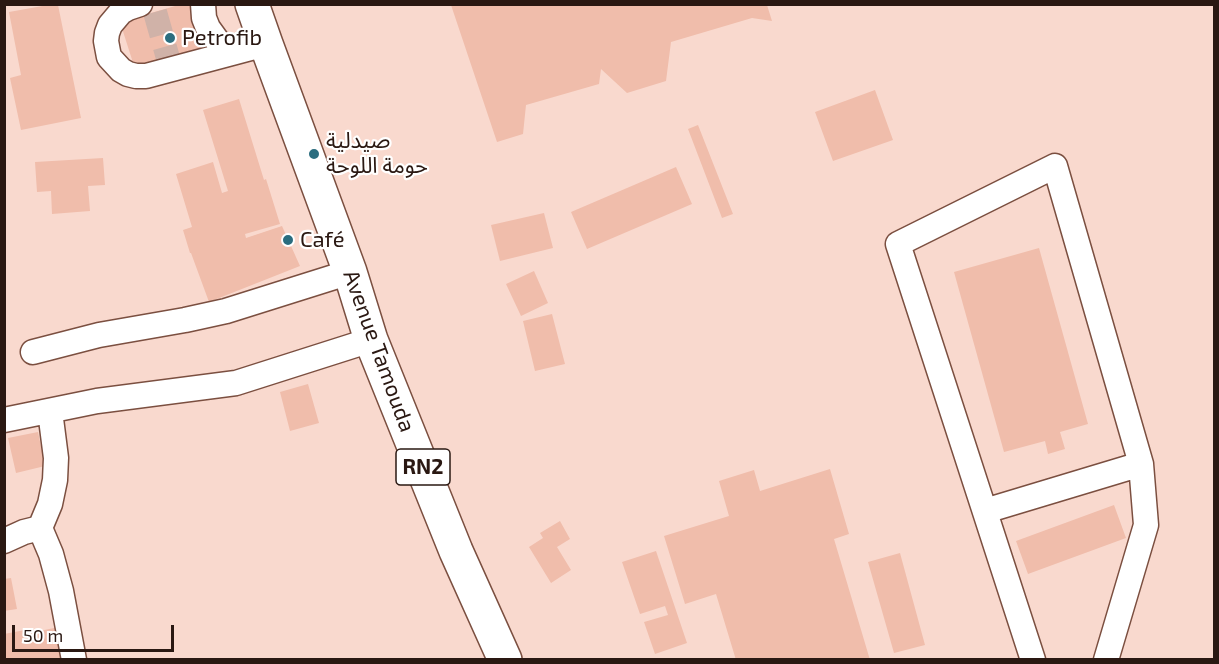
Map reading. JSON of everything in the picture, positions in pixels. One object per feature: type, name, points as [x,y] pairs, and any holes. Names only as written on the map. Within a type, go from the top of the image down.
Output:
[{"type":"highway","name":"Avenue Tamouda","points":[[252,4],[350,272],[371,340],[456,551],[505,660]]},
{"type":"street","points":[[203,4],[204,18],[208,28],[221,46],[230,53]]},
{"type":"street","points":[[149,7],[128,8],[121,12],[110,25],[106,41],[110,57],[120,70],[136,76],[146,76],[170,64],[266,44]]},
{"type":"street","points":[[1033,660],[898,244],[1055,166],[1141,464],[1146,525],[1106,660]]},
{"type":"street","points":[[33,352],[99,335],[226,311],[350,272]]},
{"type":"street","points":[[4,420],[97,401],[236,382],[371,340]]},
{"type":"street","points":[[50,411],[56,458],[55,480],[50,504],[40,528],[51,554],[61,591],[74,660]]},
{"type":"street","points":[[985,511],[1141,464]]},
{"type":"street","points":[[4,541],[40,528]]},
{"type":"building","points":[[189,4],[202,48],[135,69],[120,22]]},
{"type":"building","points":[[58,5],[81,118],[21,130],[10,78],[21,75],[9,12]]},
{"type":"building","points":[[451,5],[767,5],[772,21],[752,18],[671,42],[666,81],[627,93],[601,69],[599,84],[526,105],[523,134],[497,142]]},
{"type":"building","points":[[875,90],[893,140],[833,161],[815,112]]},
{"type":"building","points":[[239,99],[280,224],[245,234],[246,238],[282,226],[300,266],[209,302],[183,230],[192,227],[176,174],[213,162],[222,193],[228,191],[203,110]]},
{"type":"building","points":[[698,125],[733,214],[722,218],[688,129]]},
{"type":"building","points":[[103,158],[105,185],[88,186],[90,211],[52,214],[51,191],[37,192],[35,162]]},
{"type":"building","points":[[676,167],[692,204],[587,249],[571,212]]},
{"type":"building","points":[[544,213],[553,248],[500,261],[491,225]]},
{"type":"building","points":[[1039,248],[1088,424],[1060,432],[1065,449],[1048,454],[1045,441],[1004,452],[954,272]]},
{"type":"building","points":[[534,271],[548,303],[521,316],[506,284]]},
{"type":"building","points":[[552,314],[565,364],[535,371],[523,321]]},
{"type":"building","points":[[308,384],[319,423],[290,431],[280,392]]},
{"type":"building","points":[[38,432],[45,466],[16,473],[8,438]]},
{"type":"building","points":[[830,469],[849,534],[834,539],[870,660],[736,660],[716,594],[685,604],[664,536],[729,516],[719,481],[754,470],[760,491]]},
{"type":"building","points":[[1114,505],[1126,538],[1028,574],[1016,541]]},
{"type":"building","points":[[560,521],[570,539],[557,547],[571,570],[551,583],[529,547],[543,538],[540,533]]},
{"type":"building","points":[[656,551],[687,643],[655,654],[644,622],[668,615],[665,606],[640,614],[622,562]]},
{"type":"building","points":[[900,553],[925,645],[894,653],[868,562]]},
{"type":"building","points":[[11,578],[17,609],[4,611],[4,579]]},
{"type":"building","points":[[59,627],[65,660],[4,660],[4,634],[25,630],[25,634]]},
{"type":"tunnel","points":[[155,12],[168,58]]},
{"type":"place","name":"Petrofib","points":[[170,38]]},
{"type":"place","name":"صيدلية حومة اللوحة","points":[[314,154]]},
{"type":"place","name":"Café","points":[[288,240]]}]
